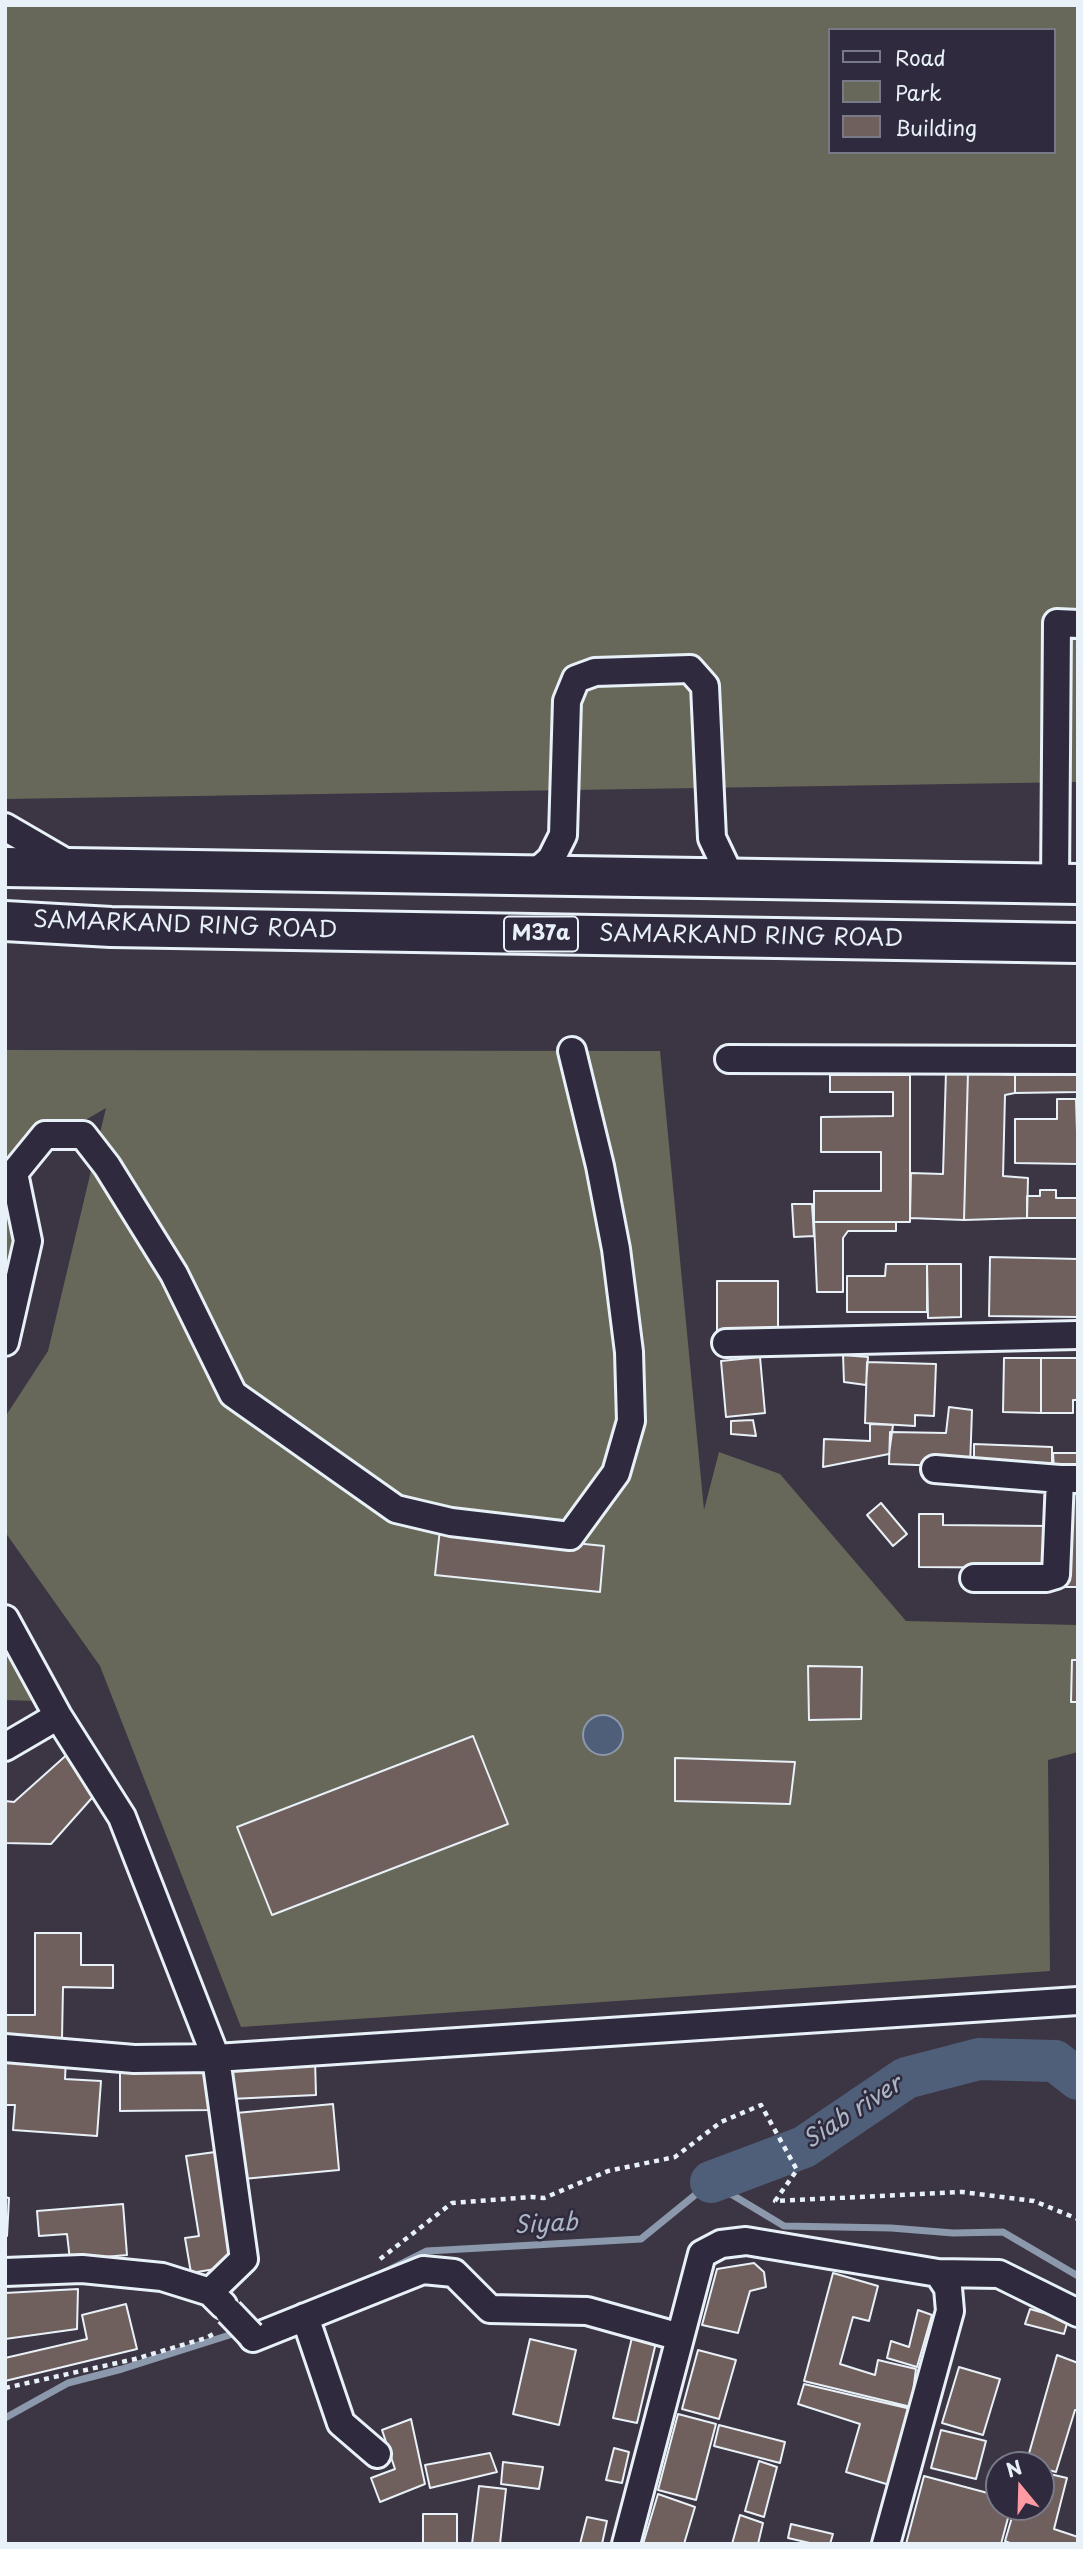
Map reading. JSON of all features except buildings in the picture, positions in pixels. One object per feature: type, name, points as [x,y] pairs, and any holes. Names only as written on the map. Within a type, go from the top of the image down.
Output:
[{"type":"highway","points":[[5,867],[1066,884]]},
{"type":"highway","points":[[111,927],[135,919],[142,910],[144,899],[138,881],[119,870]]},
{"type":"highway","name":"SAMARKAND RING ROAD","points":[[5,921],[111,927],[1078,943]]},
{"type":"street","points":[[1066,884],[1057,623],[1078,624]]},
{"type":"street","points":[[531,877],[551,859],[563,835],[567,701],[576,679],[595,672],[690,669],[705,686],[712,838],[732,880]]},
{"type":"street","points":[[5,827],[73,867]]},
{"type":"street","points":[[5,1342],[28,1241],[14,1173],[45,1135],[83,1135],[107,1166],[174,1274],[233,1394],[396,1510],[451,1522],[570,1536],[616,1473],[631,1421],[629,1352],[616,1249],[600,1166],[572,1051]]},
{"type":"street","points":[[729,1059],[1078,1060]]},
{"type":"street","points":[[726,1343],[1078,1335]]},
{"type":"street","points":[[935,1469],[1069,1479],[1056,1575],[1046,1578],[974,1578]]},
{"type":"street","points":[[5,1619],[58,1716],[122,1817],[216,2058],[244,2259],[210,2292]]},
{"type":"street","points":[[5,1748],[58,1716]]},
{"type":"street","points":[[5,2048],[134,2059],[216,2058],[1078,2001]]},
{"type":"street","points":[[626,2544],[702,2253],[721,2244],[746,2241],[938,2273],[999,2274],[1078,2313]]},
{"type":"street","points":[[5,2272],[82,2269],[162,2277],[210,2292],[253,2338],[424,2270],[454,2273],[491,2309],[587,2311],[680,2337]]},
{"type":"street","points":[[886,2544],[950,2311],[948,2288],[938,2273]]},
{"type":"street","points":[[305,2317],[341,2423],[377,2454]]},
{"type":"path","points":[[780,2139],[797,2170],[775,2201],[962,2192],[1034,2201],[1078,2219]]},
{"type":"green space","points":[[5,5],[1078,5],[1078,782],[5,799]]},
{"type":"green space","points":[[5,1050],[660,1051],[704,1510],[719,1452],[780,1474],[906,1621],[1078,1625],[1078,1752],[1048,1760],[1050,1971],[241,2027],[100,1666],[5,1532],[5,1417],[48,1351],[106,1108],[29,1153],[5,1309]]},
{"type":"green space","points":[[5,1653],[39,1701],[5,1700]]},
{"type":"water","points":[[603,1715],[611,1716],[617,1721],[622,1727],[622,1743],[617,1749],[611,1754],[603,1755],[595,1754],[589,1749],[584,1743],[583,1735],[584,1727],[589,1721],[595,1716]]},
{"type":"waterway","name":"Siab river","points":[[711,2182],[804,2147],[906,2078],[979,2059],[1055,2061],[1078,2079]]},
{"type":"waterway","name":"Siyab","points":[[383,2273],[427,2251],[641,2239],[711,2182],[784,2226],[891,2228],[953,2233],[1003,2232],[1078,2276]]},
{"type":"waterway","name":"Siyab","points":[[5,2418],[68,2383],[239,2332]]}]
